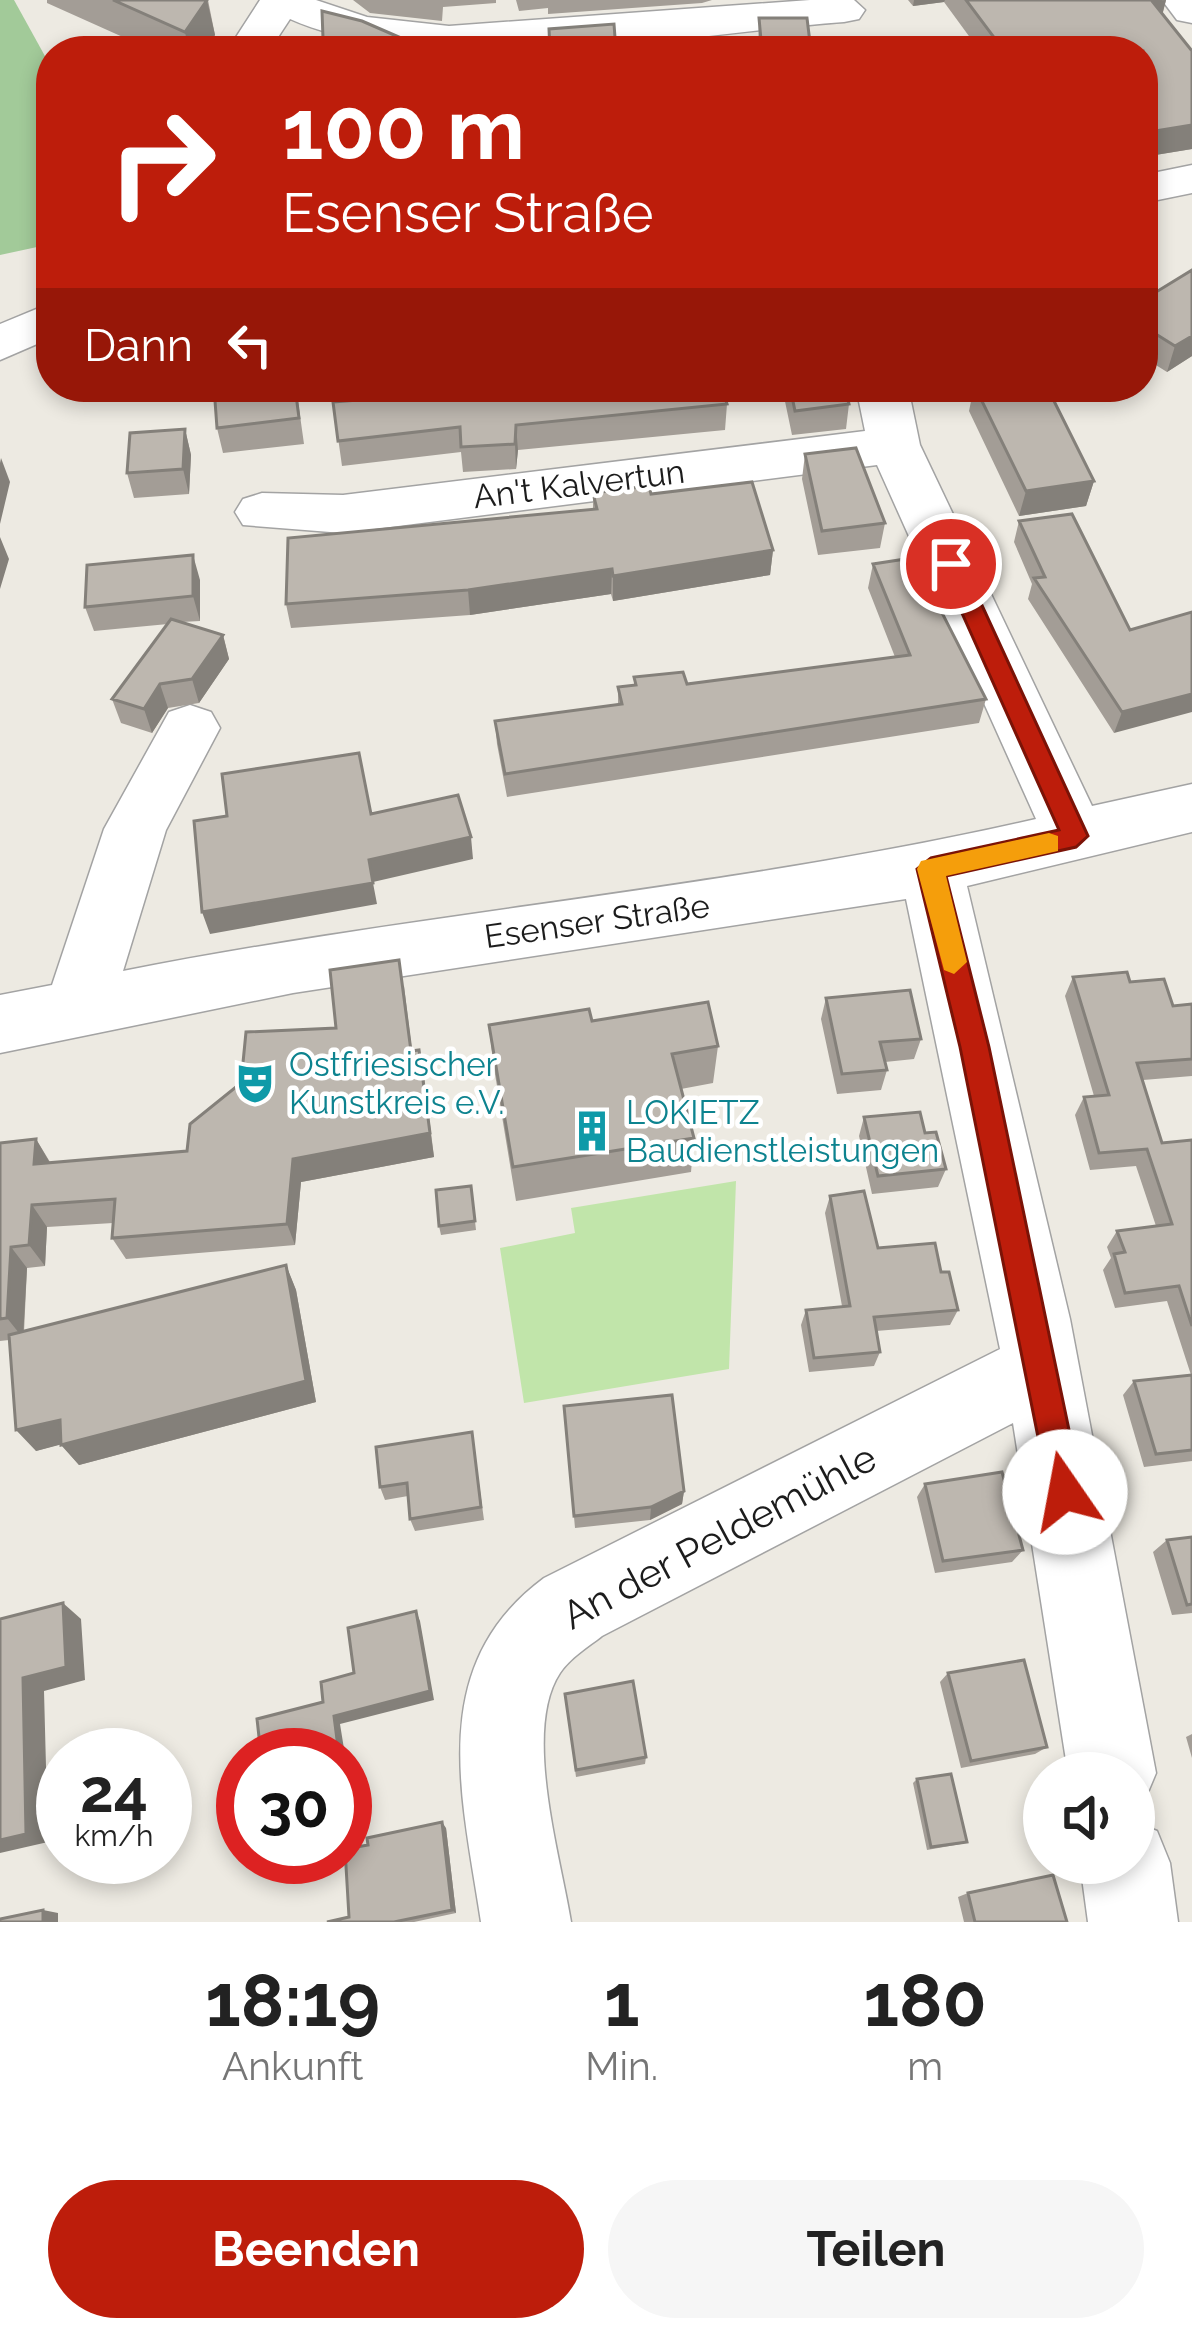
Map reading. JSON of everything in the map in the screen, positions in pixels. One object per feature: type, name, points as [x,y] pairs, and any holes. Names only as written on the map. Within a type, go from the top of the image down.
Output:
[{"type":"street","points":[[258,36],[281,0],[322,20],[375,34],[406,36]]},
{"type":"street","points":[[1183,0],[1192,11]]},
{"type":"street","points":[[570,36],[846,20]]},
{"type":"street","points":[[0,344],[36,326]]},
{"type":"street","points":[[885,402],[894,445],[1076,836]]},
{"type":"street","name":"An't Kalvertun","points":[[262,512],[344,514],[894,445]]},
{"type":"street","points":[[78,1009],[135,829],[190,728]]},
{"type":"street","name":"Esenser Straße","points":[[0,1024],[293,965],[931,869],[1192,808]]},
{"type":"street","points":[[931,869],[974,1047],[1083,1575],[1109,1752]]},
{"type":"street","name":"An der Peldemühle","points":[[526,1922],[502,1742],[506,1689],[532,1641],[573,1607],[1039,1369]]},
{"type":"street","points":[[1128,1884],[1133,1922]]},
{"type":"green space","points":[[0,0],[14,0],[36,40],[36,247],[0,255]]},
{"type":"green space","points":[[736,1181],[729,1369],[524,1403],[500,1248],[575,1233],[571,1208]]},
{"type":"building","points":[[113,0],[207,0],[185,32]]},
{"type":"building","points":[[966,0],[1162,0],[1152,1],[1192,51],[1192,125],[1158,131],[1158,36],[993,36]]},
{"type":"building","points":[[322,11],[396,36],[323,36]]},
{"type":"building","points":[[759,18],[807,18],[809,36],[761,36]]},
{"type":"building","points":[[614,24],[615,36],[549,36],[549,29]]},
{"type":"building","points":[[1192,270],[1192,336],[1175,346],[1158,335],[1158,291]]},
{"type":"building","points":[[215,402],[297,402],[299,418],[217,428]]},
{"type":"building","points":[[333,402],[727,404],[516,425],[515,444],[461,447],[460,427],[338,441]]},
{"type":"building","points":[[793,402],[849,404],[795,411]]},
{"type":"building","points":[[982,402],[1054,402],[1094,481],[1026,491]]},
{"type":"building","points":[[185,429],[183,469],[127,473],[130,433]]},
{"type":"building","points":[[856,448],[885,523],[822,531],[805,454]]},
{"type":"building","points":[[752,482],[773,550],[613,576],[612,569],[468,590],[286,604],[288,538],[597,509],[593,493],[649,486],[651,494]]},
{"type":"building","points":[[1072,514],[1130,630],[1192,612],[1192,694],[1122,712],[1034,578],[1045,577],[1019,521]]},
{"type":"building","points":[[193,555],[193,596],[85,607],[87,565]]},
{"type":"building","points":[[925,556],[945,606],[939,607],[986,699],[505,774],[495,721],[622,704],[618,687],[636,685],[634,677],[683,672],[687,684],[910,655],[873,564]]},
{"type":"building","points":[[171,619],[223,635],[192,679],[160,684],[144,709],[112,699]]},
{"type":"building","points":[[359,753],[371,814],[458,795],[471,837],[369,860],[373,883],[202,912],[194,821],[227,816],[222,774]]},
{"type":"building","points":[[399,960],[411,1051],[419,1050],[430,1133],[293,1159],[287,1224],[112,1238],[115,1199],[32,1205],[29,1245],[11,1247],[7,1318],[0,1319],[0,1143],[36,1139],[34,1164],[187,1151],[190,1124],[241,1083],[246,1032],[336,1028],[330,970]]},
{"type":"building","points":[[1127,972],[1130,982],[1164,979],[1173,1006],[1192,1004],[1192,1059],[1137,1063],[1162,1143],[1192,1140],[1192,1326],[1179,1286],[1125,1293],[1114,1254],[1125,1252],[1117,1231],[1172,1224],[1147,1149],[1099,1153],[1084,1097],[1109,1095],[1073,977]]},
{"type":"building","points":[[910,990],[921,1039],[880,1042],[887,1070],[842,1074],[826,998]]},
{"type":"building","name":"LOKIETZ Baudienstleistungen","points":[[708,1002],[718,1046],[672,1054],[694,1138],[513,1167],[489,1025],[589,1009],[592,1021]]},
{"type":"building","points":[[920,1112],[925,1133],[936,1132],[946,1169],[878,1176],[864,1117]]},
{"type":"building","points":[[471,1186],[475,1221],[439,1226],[436,1190]]},
{"type":"building","points":[[864,1191],[878,1248],[935,1243],[941,1272],[949,1272],[958,1310],[874,1317],[880,1352],[814,1358],[806,1310],[850,1306],[830,1196]]},
{"type":"building","points":[[286,1265],[306,1381],[61,1445],[60,1420],[16,1430],[9,1335]]},
{"type":"building","points":[[1192,1375],[1192,1450],[1156,1454],[1134,1381]]},
{"type":"building","points":[[672,1395],[684,1491],[651,1507],[574,1516],[564,1406]]},
{"type":"building","points":[[472,1432],[481,1507],[410,1519],[407,1483],[380,1487],[376,1447]]},
{"type":"building","points":[[1002,1472],[1023,1550],[943,1561],[925,1484]]},
{"type":"building","points":[[1192,1537],[1192,1604],[1187,1605],[1167,1540]]},
{"type":"building","points":[[63,1603],[66,1667],[23,1678],[26,1834],[0,1840],[0,1619]]},
{"type":"building","points":[[416,1611],[430,1691],[334,1716],[336,1728],[258,1728],[257,1719],[323,1702],[321,1682],[354,1673],[348,1628]]},
{"type":"building","points":[[1024,1660],[1047,1747],[971,1761],[948,1673]]},
{"type":"building","points":[[633,1681],[646,1757],[576,1770],[565,1694]]},
{"type":"building","points":[[951,1774],[967,1842],[931,1847],[917,1779]]},
{"type":"building","points":[[442,1822],[452,1910],[394,1922],[327,1922],[349,1917],[347,1884],[372,1884],[372,1837]]},
{"type":"building","points":[[1023,1881],[1056,1884],[1067,1922],[975,1922],[968,1893]]},
{"type":"building","points":[[43,1910],[43,1922],[0,1922],[0,1919]]},
{"type":"slow traffic","points":[[954,962],[931,869],[1049,843]]},
{"type":"place","name":"Ostfriesischer Kunstkreis e.V.","points":[[255,1083]]},
{"type":"place","name":"LOKIETZ Baudienstleistungen","points":[[592,1131]]},
{"type":"route","points":[[951,564],[1076,836],[931,869],[974,1047],[1065,1492]]}]
